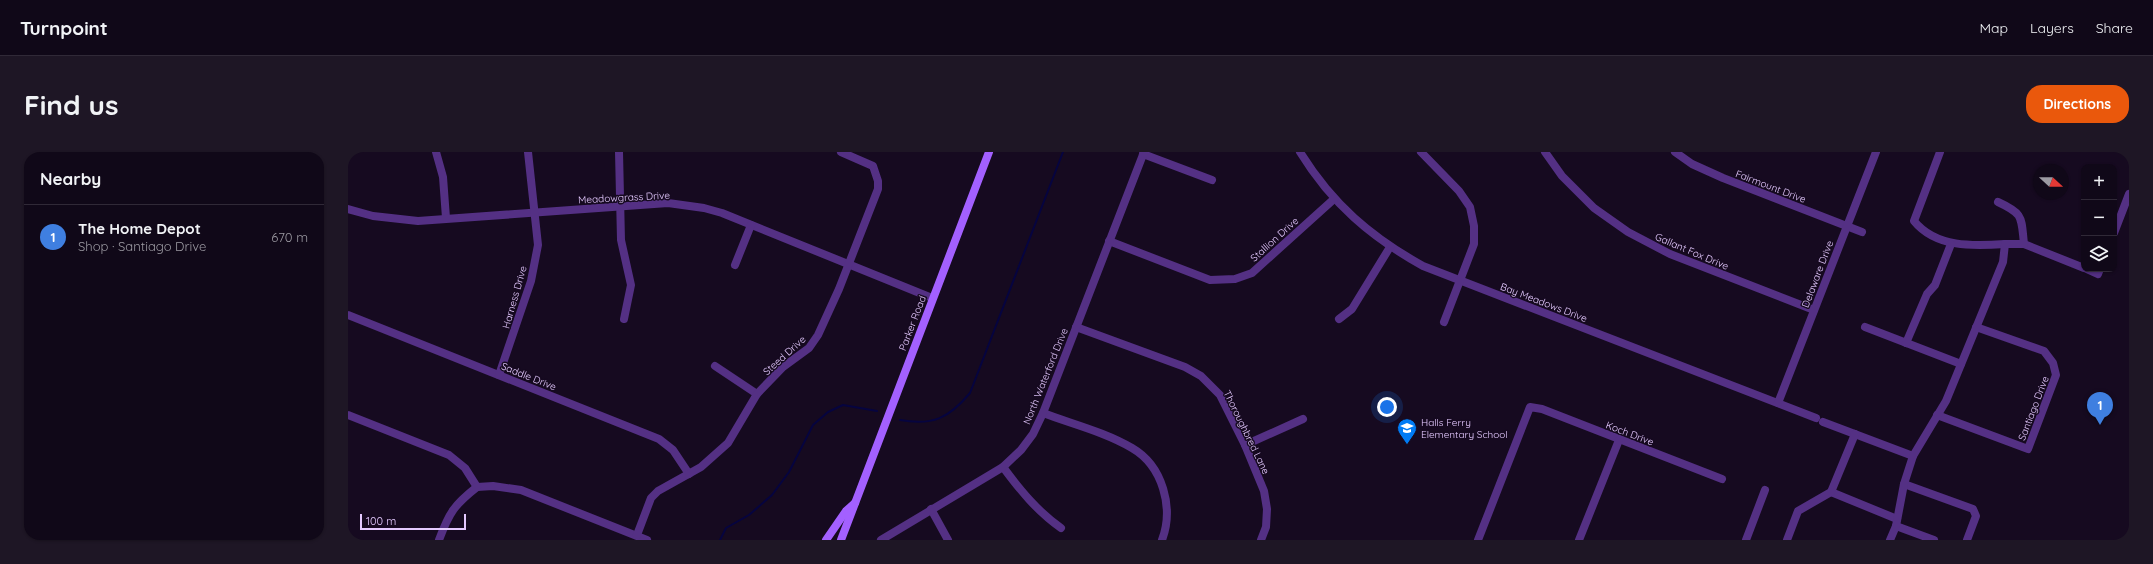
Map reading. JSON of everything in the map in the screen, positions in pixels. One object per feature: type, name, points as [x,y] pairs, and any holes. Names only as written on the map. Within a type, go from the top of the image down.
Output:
[{"type":"main road","name":"Parker Road","points":[[842,540],[932,298],[989,152]]},
{"type":"main road","name":"Parker Road","points":[[826,540],[846,511],[856,502]]},
{"type":"street","points":[[436,152],[443,177],[446,218]]},
{"type":"street","name":"Harness Drive","points":[[499,375],[531,281],[538,244],[528,152]]},
{"type":"street","points":[[619,152],[619,206],[621,240],[631,285],[624,319]]},
{"type":"street","name":"Steed Drive","points":[[637,535],[651,498],[658,491],[702,467],[728,443],[757,394],[783,367],[809,348],[818,336],[878,189],[876,172],[870,164],[840,152]]},
{"type":"street","name":"Bay Meadows Drive","points":[[1300,152],[1314,175],[1334,199],[1362,226],[1390,247],[1424,266],[1459,281],[1913,456]]},
{"type":"street","points":[[1421,152],[1459,191],[1470,207],[1474,226],[1474,244],[1444,322]]},
{"type":"street","name":"Gallant Fox Drive","points":[[1545,152],[1562,176],[1594,208],[1628,232],[1670,254],[1814,310]]},
{"type":"street","name":"Fairmount Drive","points":[[1675,152],[1692,164],[1723,178],[1862,232]]},
{"type":"street","name":"Delaware Drive","points":[[1778,403],[1876,152]]},
{"type":"street","points":[[1940,152],[1914,221],[1920,229],[1951,244],[2024,244],[2081,266]]},
{"type":"street","points":[[1143,153],[1212,180]]},
{"type":"street","name":"North Waterford Drive","points":[[881,540],[1003,467],[1021,450],[1033,434],[1043,413],[1143,153]]},
{"type":"street","points":[[2117,225],[2129,194]]},
{"type":"street","name":"Stallion Drive","points":[[1109,241],[1210,280],[1235,279],[1252,272],[1334,199]]},
{"type":"street","points":[[1998,202],[2014,210],[2021,218],[2024,244]]},
{"type":"street","name":"Meadowgrass Drive","points":[[348,209],[373,216],[418,221],[668,203],[704,208],[848,263],[932,298]]},
{"type":"street","points":[[735,265],[751,225]]},
{"type":"street","points":[[1906,344],[1927,294],[1935,285],[1951,244]]},
{"type":"street","points":[[1890,540],[1896,523],[1904,484],[1913,456],[1946,401],[2003,262],[2005,244]]},
{"type":"street","points":[[1339,319],[1352,309],[1390,247]]},
{"type":"street","name":"Saddle Drive","points":[[348,315],[659,439],[674,450],[689,474]]},
{"type":"street","name":"Thoroughbred Lane","points":[[1076,327],[1185,367],[1201,376],[1220,395],[1245,445],[1264,491],[1267,509],[1266,527],[1261,540]]},
{"type":"street","points":[[1865,327],[1961,364]]},
{"type":"street","name":"Santiago Drive","points":[[1937,415],[2028,449],[2056,375],[2053,363],[2044,351],[1976,327]]},
{"type":"street","points":[[715,366],[757,394]]},
{"type":"street","name":"Koch Drive","points":[[1478,540],[1530,407],[1542,409],[1722,479]]},
{"type":"street","points":[[1043,413],[1112,438],[1133,448],[1144,457],[1160,480],[1166,497],[1167,516],[1162,540]]},
{"type":"street","points":[[348,415],[449,455],[465,468],[478,487]]},
{"type":"street","points":[[1245,445],[1304,419]]},
{"type":"street","points":[[1787,540],[1798,511],[1831,492],[1855,434]]},
{"type":"street","points":[[1579,540],[1619,440]]},
{"type":"street","points":[[1003,467],[1026,498],[1044,516],[1061,528]]},
{"type":"street","points":[[1904,484],[1973,510],[1976,516],[1967,540]]},
{"type":"street","points":[[439,540],[448,516],[459,502],[478,487],[493,486],[521,490],[647,540]]},
{"type":"street","points":[[1746,540],[1765,490]]},
{"type":"street","points":[[1831,492],[1934,540]]},
{"type":"street","points":[[931,509],[948,540]]},
{"type":"waterway","points":[[900,420],[922,422],[940,418],[955,409],[970,393],[1063,152]]},
{"type":"waterway","points":[[720,540],[726,528],[749,515],[772,495],[789,472],[813,425],[828,412],[843,405],[877,411]]},
{"type":"place","name":"The Home Depot","points":[[2100,425]]},
{"type":"place","name":"Halls Ferry Elementary School","points":[[1407,445]]}]
